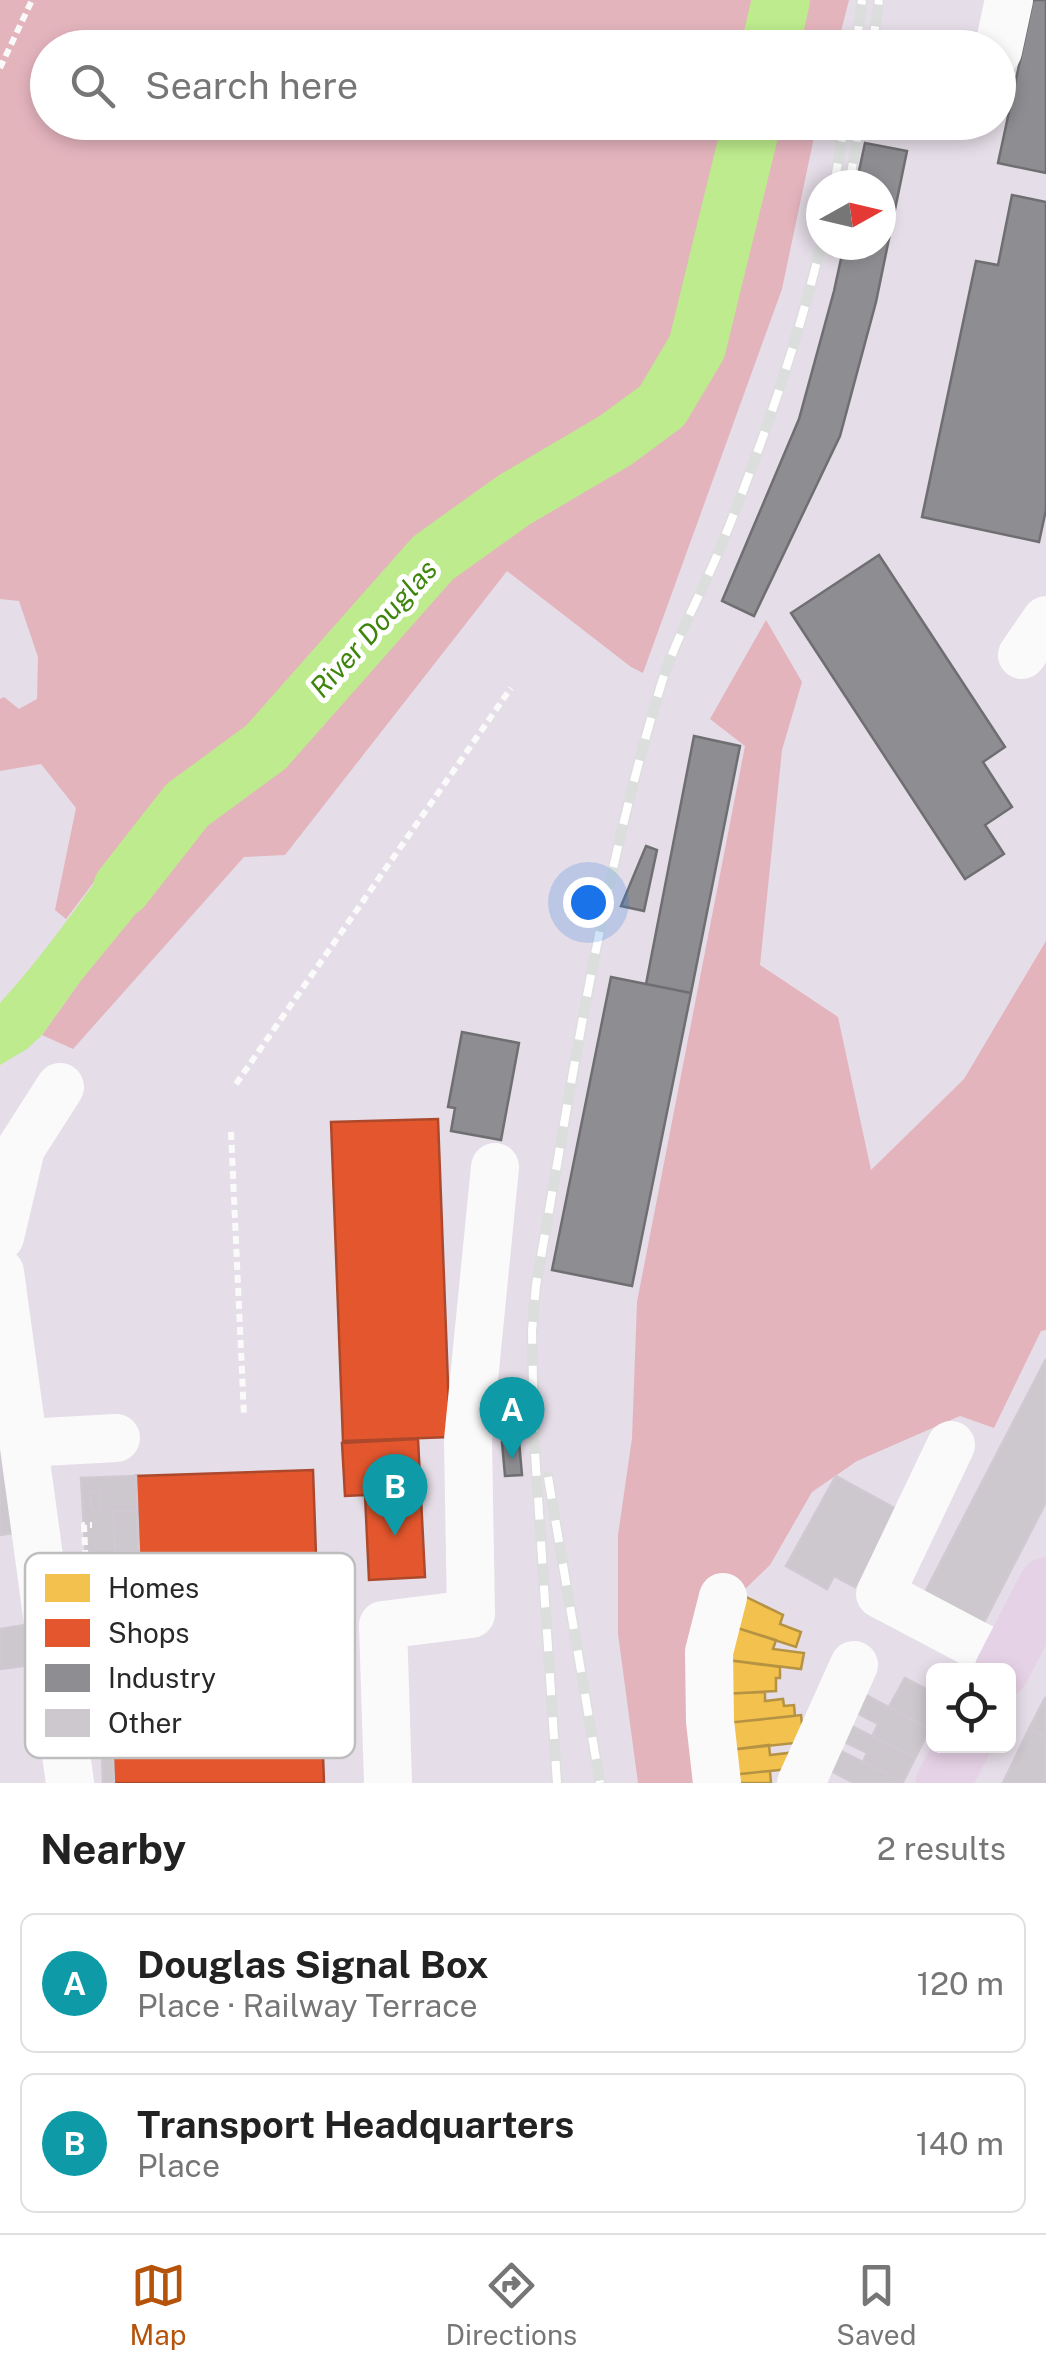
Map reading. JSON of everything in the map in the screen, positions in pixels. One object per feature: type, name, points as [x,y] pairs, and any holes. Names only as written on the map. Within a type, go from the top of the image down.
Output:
[{"type":"main road","points":[[1007,1663],[1046,1585]]},
{"type":"main road","points":[[943,1783],[959,1753]]},
{"type":"street","points":[[1003,30],[1009,0]]},
{"type":"street","points":[[0,1237],[20,1148],[16,1123],[60,1086]]},
{"type":"street","points":[[388,1783],[382,1625],[471,1614],[468,1440],[496,1167]]},
{"type":"street","points":[[0,1272],[39,1553]]},
{"type":"street","points":[[24,1443],[116,1438]]},
{"type":"street","points":[[951,1446],[880,1594],[1000,1663]]},
{"type":"street","points":[[717,1783],[710,1721],[709,1652],[723,1597]]},
{"type":"street","points":[[801,1783],[854,1665]]},
{"type":"street","points":[[67,1758],[70,1783]]},
{"type":"path","points":[[0,68],[32,0]]},
{"type":"path","points":[[236,1084],[511,688]]},
{"type":"path","points":[[232,1132],[244,1416]]},
{"type":"path","points":[[85,1553],[84,1525],[92,1525]]},
{"type":"shaded area","points":[[0,0],[849,0],[841,30],[30,30],[30,140],[813,140],[782,289],[643,673],[507,571],[285,855],[244,857],[73,1049],[42,1035],[79,983],[146,813],[66,919],[55,910],[76,808],[41,764],[0,771],[0,699],[4,697],[19,709],[37,699],[38,657],[19,601],[0,599]]},
{"type":"shaded area","points":[[766,620],[802,682],[782,750],[760,965],[838,1017],[871,1170],[964,1079],[1046,941],[1046,1330],[1041,1331],[994,1428],[960,1416],[857,1461],[812,1492],[770,1565],[740,1594],[699,1783],[638,1783],[618,1634],[618,1535],[632,1438],[637,1302],[745,746],[710,719]]},
{"type":"shaded area","points":[[146,812],[186,838],[147,900],[42,1035],[0,1065],[0,1003],[57,934]]},
{"type":"building: Homes","points":[[740,1594],[783,1615],[780,1624],[801,1632],[796,1647],[731,1626]]},
{"type":"building: Homes","points":[[731,1626],[776,1640],[773,1649],[804,1653],[801,1669],[720,1659]]},
{"type":"building: Homes","points":[[720,1659],[780,1667],[776,1691],[721,1694]]},
{"type":"building: Homes","points":[[765,1692],[765,1701],[783,1699],[784,1706],[794,1705],[795,1716],[726,1723],[721,1694]]},
{"type":"building: Homes","points":[[801,1715],[804,1742],[728,1750],[726,1723]]},
{"type":"building: Homes","points":[[769,1745],[770,1755],[788,1753],[789,1760],[799,1768],[731,1775],[728,1750]]},
{"type":"building: Homes","points":[[770,1771],[771,1783],[732,1783],[731,1775]]},
{"type":"building: Shops","points":[[438,1119],[450,1437],[343,1441],[331,1122]]},
{"type":"building: Shops","points":[[418,1439],[425,1577],[369,1580],[365,1495],[345,1496],[342,1443]]},
{"type":"building: Shops","points":[[313,1470],[316,1553],[139,1553],[136,1476]]},
{"type":"building: Shops","points":[[113,1758],[323,1758],[324,1783],[114,1783]]},
{"type":"building: Industry","points":[[1033,0],[1046,0],[1046,173],[998,163],[1003,140],[1016,140],[1016,79]]},
{"type":"building: Industry","points":[[865,143],[907,151],[896,205],[896,170],[859,170]]},
{"type":"building: Industry","points":[[1012,195],[1046,202],[1046,510],[1039,542],[922,517],[976,261],[998,265]]},
{"type":"building: Industry","points":[[841,260],[885,260],[840,436],[754,616],[722,601],[799,419]]},
{"type":"building: Industry","points":[[879,555],[1005,747],[983,762],[1012,807],[985,825],[1004,854],[965,879],[791,613]]},
{"type":"building: Industry","points":[[694,736],[740,746],[691,993],[646,984]]},
{"type":"building: Industry","points":[[646,846],[657,850],[644,911],[621,906]]},
{"type":"building: Industry","points":[[611,977],[691,993],[632,1286],[552,1270]]},
{"type":"building: Industry","points":[[462,1032],[519,1043],[501,1140],[451,1131],[455,1108],[448,1107]]},
{"type":"building: Industry","points":[[519,1441],[522,1475],[505,1476],[502,1442]]},
{"type":"building: Other","points":[[1046,1359],[1046,1502],[978,1634],[919,1604]]},
{"type":"building: Other","points":[[0,1449],[14,1533],[0,1535]]},
{"type":"building: Other","points":[[136,1476],[139,1553],[86,1553],[81,1478]]},
{"type":"building: Other","points":[[836,1476],[898,1510],[855,1587],[834,1576],[827,1589],[786,1566]]},
{"type":"building: Other","points":[[100,1491],[101,1509],[91,1510],[90,1492]]},
{"type":"building: Other","points":[[137,1511],[138,1552],[115,1552],[113,1512]]},
{"type":"building: Other","points":[[25,1625],[25,1666],[0,1669],[0,1629]]},
{"type":"building: Other","points":[[905,1678],[926,1689],[926,1727],[889,1707]]},
{"type":"building: Other","points":[[853,1688],[926,1727],[926,1737],[915,1758],[872,1737],[878,1724],[843,1706]]},
{"type":"building: Other","points":[[1046,1698],[1046,1737],[1029,1729]]},
{"type":"building: Other","points":[[838,1719],[915,1758],[903,1782],[863,1762],[867,1753],[830,1735]]},
{"type":"building: Other","points":[[1029,1729],[1046,1737],[1046,1783],[1003,1783]]},
{"type":"building: Other","points":[[825,1743],[903,1782],[854,1783],[816,1763]]},
{"type":"building: Other","points":[[102,1758],[113,1758],[114,1783],[103,1783]]},
{"type":"waterway","name":"River Douglas","points":[[774,30],[781,0]]},
{"type":"waterway","name":"River Douglas","points":[[122,888],[187,805],[266,747],[433,558],[514,500],[616,440],[662,406],[697,347],[748,140]]},
{"type":"railway","points":[[858,30],[862,0]]},
{"type":"railway","points":[[875,30],[879,0]]},
{"type":"railway","points":[[837,170],[842,140]]},
{"type":"railway","points":[[852,170],[857,140]]},
{"type":"railway","points":[[557,1783],[534,1437],[532,1331],[536,1285],[590,983],[640,759],[667,667],[721,546],[764,435],[817,260]]},
{"type":"railway","points":[[548,1477],[600,1783]]},
{"type":"place","name":"Douglas Signal Box","points":[[512,1459]]},
{"type":"place","name":"Transport Headquarters","points":[[395,1536]]}]
